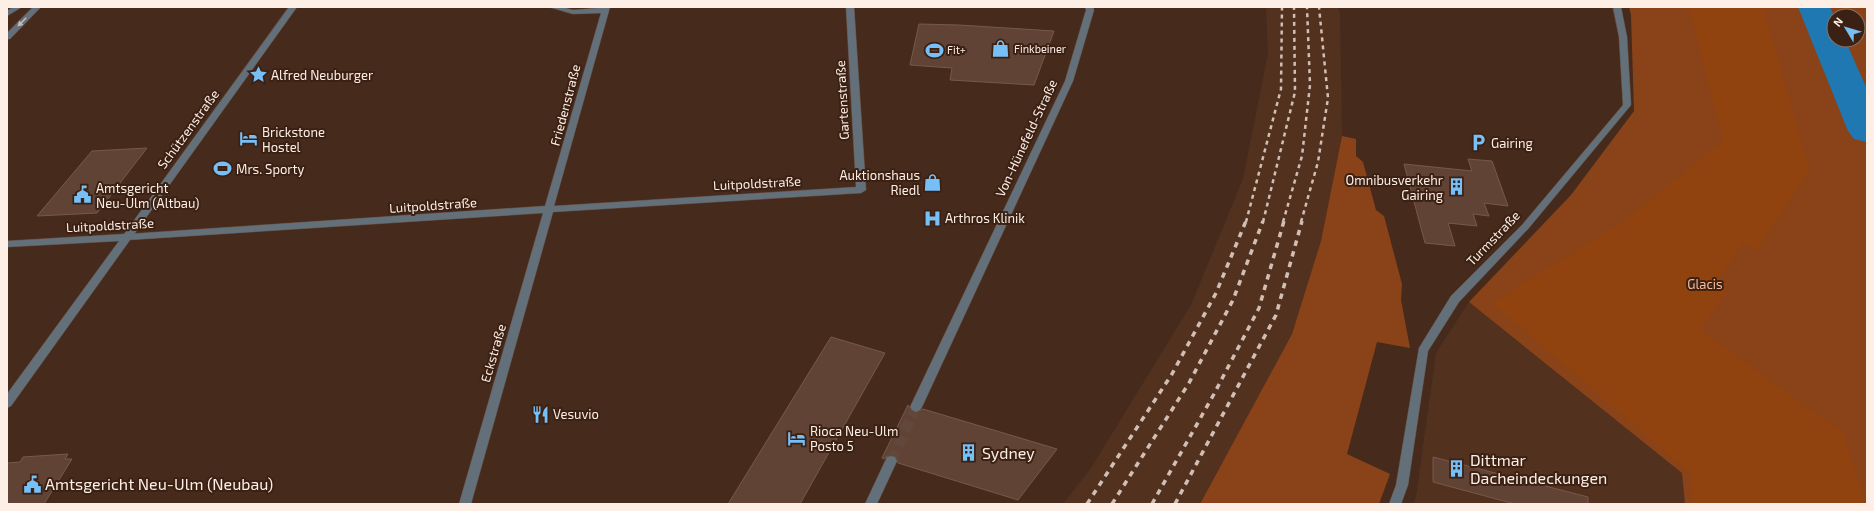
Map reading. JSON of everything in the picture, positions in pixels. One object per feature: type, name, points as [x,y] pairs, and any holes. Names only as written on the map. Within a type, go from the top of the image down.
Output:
[{"type":"street","points":[[7,14],[18,7]]},
{"type":"street","points":[[7,37],[37,7]]},
{"type":"street","name":"Schützenstraße","points":[[7,403],[293,7]]},
{"type":"street","points":[[553,7],[573,12],[605,9]]},
{"type":"street","name":"Gartenstraße","points":[[850,7],[861,190]]},
{"type":"street","name":"Von-Hünefeld-Straße","points":[[916,407],[1069,81],[1090,10],[1089,7]]},
{"type":"street","name":"Turmstraße","points":[[1395,504],[1402,485],[1423,351],[1455,299],[1525,227],[1627,105],[1623,37],[1617,7]]},
{"type":"street","name":"Friedenstraße","points":[[549,210],[605,9]]},
{"type":"street","name":"Luitpoldstraße","points":[[7,244],[861,190]]},
{"type":"street","name":"Eckstraße","points":[[465,504],[549,210]]},
{"type":"street","points":[[871,504],[891,461]]},
{"type":"shaded area","points":[[1266,7],[1338,7],[1340,16],[1342,136],[1321,241],[1292,334],[1200,504],[1063,504],[1091,468],[1191,305],[1243,179],[1268,54]]},
{"type":"shaded area","points":[[1469,302],[1683,473],[1685,504],[1413,504],[1416,497],[1436,353]]},
{"type":"green space","name":"Glacis","points":[[1629,7],[1867,7],[1867,504],[1685,504],[1682,473],[1469,302],[1571,195],[1634,111],[1631,15]]},
{"type":"green space","points":[[1689,7],[1763,7],[1810,170],[1757,250],[1744,242],[1718,279],[1728,288],[1700,329],[1843,433],[1866,504],[1693,504],[1691,474],[1492,303],[1625,220],[1723,141]]},
{"type":"green space","points":[[1342,136],[1356,139],[1356,156],[1363,162],[1376,210],[1384,216],[1402,284],[1401,300],[1410,348],[1377,342],[1347,454],[1390,474],[1379,504],[1200,504],[1292,334],[1321,241]]},
{"type":"building","name":"Finkbeiner","points":[[919,24],[1054,31],[1034,85],[950,80],[952,68],[910,65]]},
{"type":"building","name":"Amtsgericht Neu-Ulm (Altbau)","points":[[147,148],[97,213],[37,216],[92,151]]},
{"type":"building","name":"Omnibusverkehr Gairing","points":[[1468,159],[1492,161],[1508,206],[1484,203],[1489,216],[1473,214],[1477,226],[1448,223],[1455,246],[1425,243],[1404,164],[1472,171]]},
{"type":"building","points":[[831,337],[885,353],[800,504],[728,504]]},
{"type":"building","name":"Sydney","points":[[908,405],[911,411],[915,413],[923,409],[1057,449],[1018,500],[898,463],[895,456],[891,455],[884,459],[882,458]]},
{"type":"building","name":"Amtsgericht Neu-Ulm (Neubau)","points":[[68,454],[65,459],[72,459],[44,504],[7,504],[7,463],[20,462],[23,457]]},
{"type":"building","name":"Dittmar Dacheindeckungen","points":[[1433,457],[1588,497],[1588,504],[1515,504],[1433,482]]},
{"type":"waterway","points":[[1814,7],[1867,131]]},
{"type":"tunnel","points":[[891,461],[916,407]]},
{"type":"railway","points":[[1246,222],[1281,89],[1282,7]]},
{"type":"railway","points":[[1263,222],[1295,92],[1294,7]]},
{"type":"railway","points":[[1283,222],[1302,156],[1310,85],[1307,7]]},
{"type":"railway","points":[[1301,222],[1318,162],[1328,98],[1319,7]]},
{"type":"railway","points":[[1087,504],[1172,374],[1216,293],[1246,221]]},
{"type":"railway","points":[[1112,504],[1189,383],[1233,300],[1263,221]]},
{"type":"railway","points":[[1152,504],[1214,394],[1259,308],[1284,221]]},
{"type":"railway","points":[[1175,504],[1276,315],[1302,221]]},
{"type":"place","name":"Finkbeiner","points":[[1001,49]]},
{"type":"place","name":"Fit+","points":[[934,50]]},
{"type":"place","name":"Alfred Neuburger","points":[[258,75]]},
{"type":"place","name":"Brickstone Hostel","points":[[249,139]]},
{"type":"place","name":"Gairing","points":[[1478,143]]},
{"type":"place","name":"Mrs. Sporty","points":[[223,169]]},
{"type":"place","name":"Auktionshaus Riedl","points":[[933,182]]},
{"type":"place","name":"Omnibusverkehr Gairing","points":[[1456,187]]},
{"type":"place","name":"Amtsgericht Neu-Ulm (Altbau)","points":[[83,195]]},
{"type":"place","name":"Arthros Klinik","points":[[932,218]]},
{"type":"place","name":"Vesuvio","points":[[540,414]]},
{"type":"place","name":"Rioca Neu-Ulm Posto 5","points":[[797,438]]},
{"type":"place","name":"Sydney","points":[[969,453]]},
{"type":"place","name":"Dittmar Dacheindeckungen","points":[[1457,469]]},
{"type":"place","name":"Amtsgericht Neu-Ulm (Neubau)","points":[[32,484]]}]
